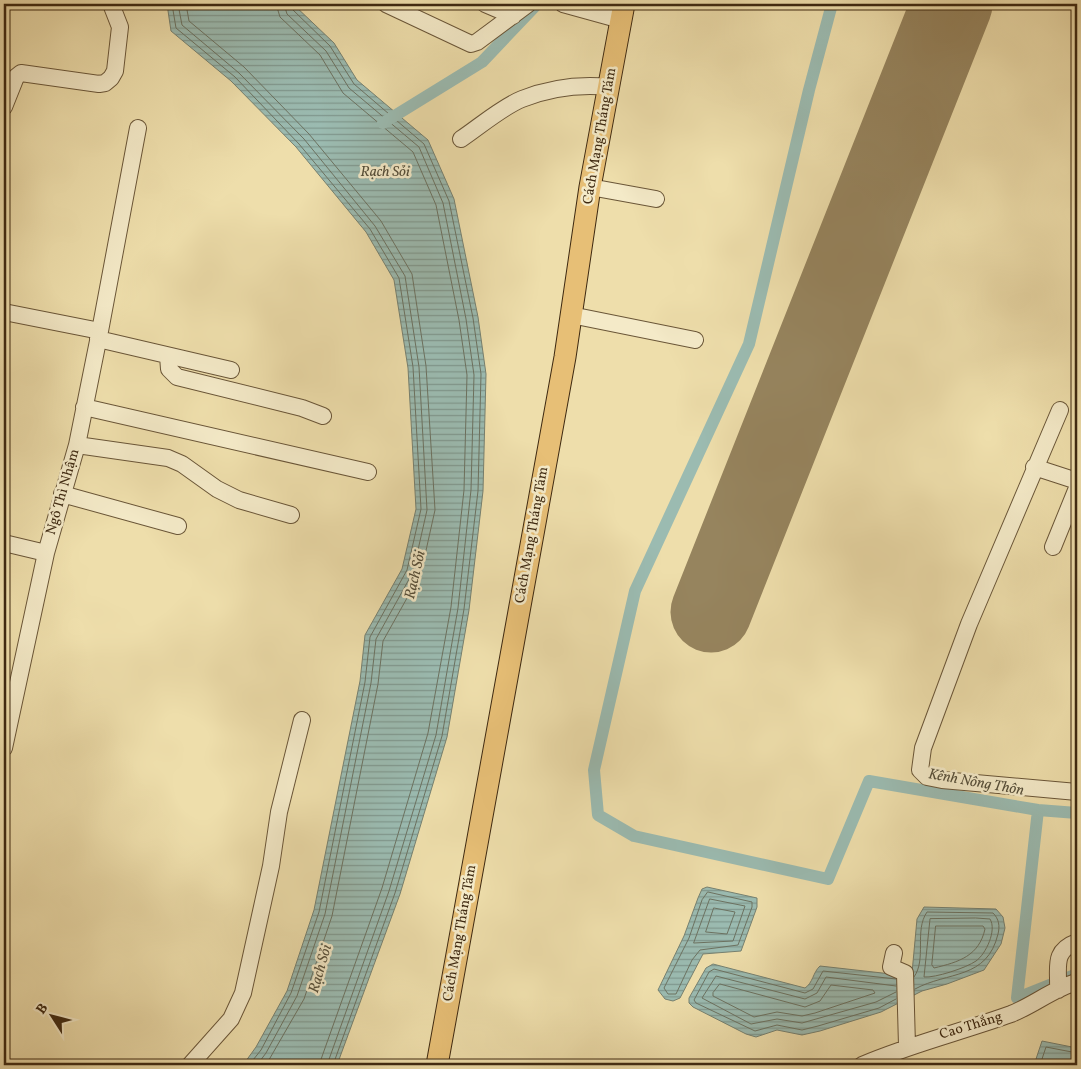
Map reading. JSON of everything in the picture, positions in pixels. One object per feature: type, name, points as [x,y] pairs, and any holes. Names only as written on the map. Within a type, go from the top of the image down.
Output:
[{"type":"main road","name":"Cách Mạng Tháng Tám","points":[[437,1065],[571,315],[590,187],[623,12]]},
{"type":"street","points":[[4,107],[16,77],[21,73],[99,84],[105,83],[111,78],[115,71],[120,27],[111,4]]},
{"type":"street","points":[[386,4],[471,44],[477,42],[528,4]]},
{"type":"street","points":[[485,4],[513,16]]},
{"type":"street","points":[[563,4],[623,12]]},
{"type":"street","points":[[461,139],[521,99],[562,87],[586,85],[609,87]]},
{"type":"street","name":"Ngô Thì Nhậm","points":[[4,748],[46,553],[77,445],[138,128]]},
{"type":"street","points":[[590,187],[656,199]]},
{"type":"street","points":[[4,312],[99,335],[168,356],[231,370]]},
{"type":"street","points":[[571,315],[695,340]]},
{"type":"street","points":[[168,356],[169,369],[177,377],[302,408],[323,416]]},
{"type":"street","points":[[84,407],[368,472]]},
{"type":"street","points":[[1060,410],[1034,467],[969,624],[923,748],[920,770],[927,777],[942,780],[1077,792]]},
{"type":"street","points":[[77,445],[168,458],[182,464],[217,489],[239,500],[291,515]]},
{"type":"street","points":[[1034,467],[1077,481]]},
{"type":"street","points":[[1053,547],[1077,488]]},
{"type":"street","points":[[62,494],[178,526]]},
{"type":"street","points":[[4,543],[46,553]]},
{"type":"street","points":[[190,1065],[231,1019],[243,993],[271,866],[279,812],[302,720]]},
{"type":"street","points":[[1058,986],[1059,957],[1065,946],[1077,942]]},
{"type":"street","points":[[894,953],[891,968],[905,973],[906,1043]]},
{"type":"street","name":"Cao Thắng","points":[[862,1065],[906,1043],[1013,1013],[1058,986],[1077,982]]},
{"type":"water","name":"Rạch Sỏi","points":[[167,4],[293,4],[334,43],[357,80],[428,140],[454,199],[478,317],[486,374],[483,491],[469,610],[447,737],[400,894],[337,1065],[243,1065],[256,1047],[287,991],[314,910],[360,681],[365,635],[402,569],[416,509],[408,368],[394,280],[366,232],[296,147],[231,81],[171,31]]},
{"type":"water","points":[[707,887],[757,898],[757,907],[741,951],[703,954],[680,998],[673,1001],[665,999],[658,990],[684,936],[702,889]]},
{"type":"water","points":[[924,907],[996,909],[1003,917],[1005,928],[1001,944],[984,970],[922,991],[881,1012],[802,1035],[777,1030],[756,1037],[746,1034],[693,1007],[689,1003],[689,998],[706,968],[713,964],[805,988],[820,966],[900,975],[912,973],[917,919]]},
{"type":"water","points":[[1042,1041],[1077,1048],[1077,1065],[1034,1065]]},
{"type":"waterway","points":[[383,123],[482,62],[537,4]]},
{"type":"waterway","name":"Kênh Nông Thôn","points":[[832,4],[809,90],[749,344],[635,591],[594,770],[598,815],[634,836],[828,879],[869,781],[1038,810],[1077,813]]},
{"type":"waterway","points":[[1038,810],[1017,998],[1077,974]]},
{"type":"runway","points":[[711,612],[952,4]]}]
